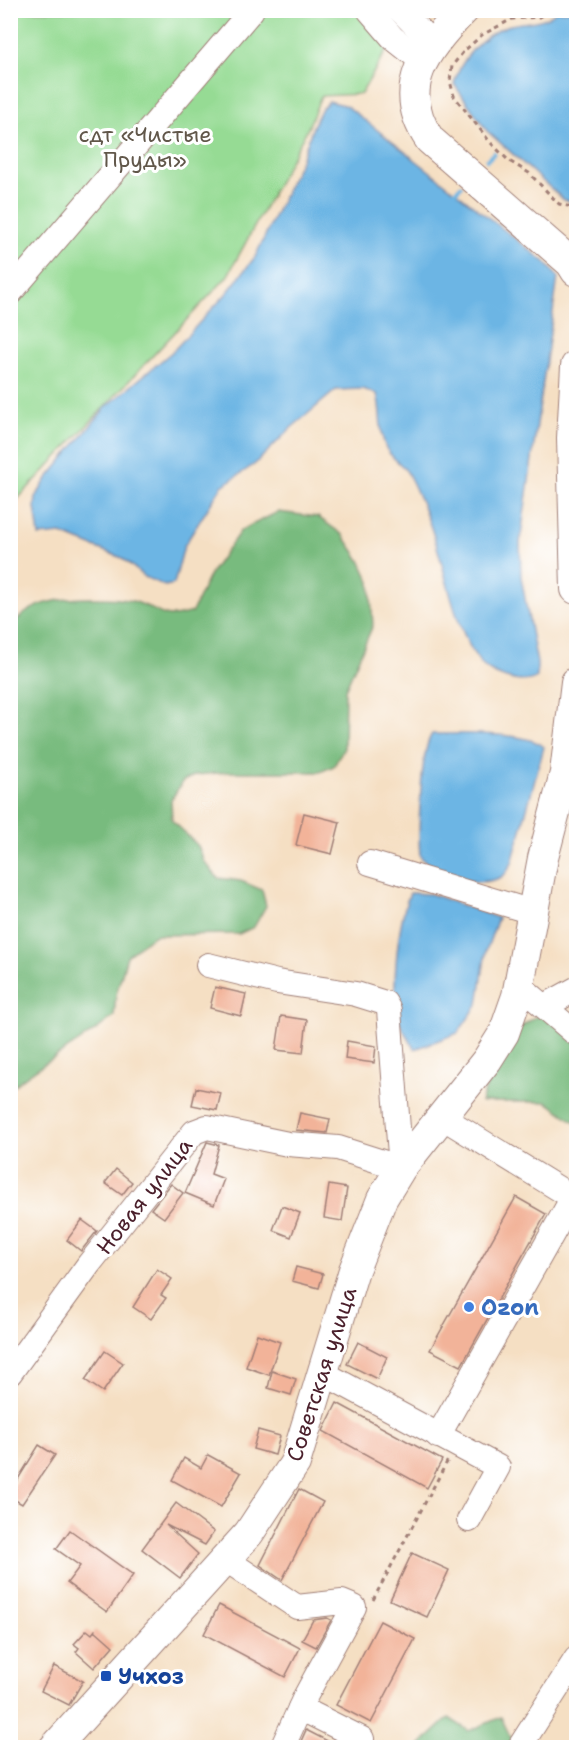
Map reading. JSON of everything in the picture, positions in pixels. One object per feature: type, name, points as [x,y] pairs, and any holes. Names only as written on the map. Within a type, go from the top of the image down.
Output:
[{"type":"main road","points":[[464,10],[428,53],[417,74],[414,101],[421,127],[430,140],[571,262],[576,271]]},
{"type":"main road","points":[[576,366],[572,438],[576,589]]},
{"type":"main road","name":"Советская улица","points":[[54,1748],[249,1533],[295,1463],[367,1235],[382,1199],[401,1168],[487,1060],[504,1033],[519,986],[532,912],[566,773],[576,682]]},
{"type":"street","points":[[10,293],[252,10]]},
{"type":"street","points":[[369,10],[393,38],[428,53]]},
{"type":"street","points":[[400,10],[428,53]]},
{"type":"street","points":[[370,863],[532,912]]},
{"type":"street","points":[[208,965],[287,984],[356,994],[386,1003],[389,1010],[401,1168]]},
{"type":"street","points":[[519,986],[545,1005],[576,1034]]},
{"type":"street","points":[[545,1005],[576,989]]},
{"type":"street","points":[[442,1117],[574,1195],[447,1441]]},
{"type":"street","name":"Новая улица","points":[[10,1373],[89,1264],[194,1132],[207,1127],[288,1144],[338,1148],[401,1168]]},
{"type":"street","points":[[323,1372],[498,1467],[469,1520]]},
{"type":"street","points":[[225,1559],[297,1607],[342,1602],[360,1610],[300,1708],[283,1746]]},
{"type":"street","points":[[519,1748],[576,1659]]},
{"type":"street","points":[[300,1708],[362,1739]]},
{"type":"path","points":[[549,10],[539,17],[512,19],[482,35],[464,51],[452,66],[450,81],[454,96],[490,142],[509,161],[529,173],[559,204],[576,208]]},
{"type":"path","points":[[360,1610],[447,1441]]},
{"type":"green space","name":"сдт «Чистые Пруды»","points":[[11,11],[358,11],[389,46],[361,94],[321,96],[308,128],[227,277],[11,506]]},
{"type":"green space","points":[[278,512],[318,517],[343,535],[360,560],[370,582],[373,625],[345,690],[344,748],[334,766],[320,772],[229,772],[196,775],[183,781],[171,800],[172,820],[198,846],[204,861],[218,878],[241,881],[262,890],[266,906],[254,927],[239,934],[155,935],[142,944],[127,956],[116,995],[114,1016],[11,1088],[11,627],[28,611],[38,606],[48,602],[71,599],[126,600],[145,605],[167,616],[192,612],[210,574],[241,530]]},
{"type":"green space","points":[[545,1011],[576,1031],[576,1123],[547,1102],[481,1102],[493,1067],[517,1029]]},
{"type":"green space","points":[[501,1717],[515,1747],[417,1748],[449,1718],[469,1731]]},
{"type":"water","points":[[556,11],[576,11],[576,202],[564,200],[487,131],[454,84],[467,57],[489,36],[507,26],[539,20]]},
{"type":"water","points":[[329,101],[347,106],[545,262],[558,277],[520,543],[521,577],[537,663],[537,677],[531,680],[515,680],[490,671],[479,661],[470,647],[462,631],[435,539],[419,497],[407,472],[386,448],[377,394],[363,389],[336,390],[291,428],[255,464],[222,486],[184,546],[174,584],[165,586],[145,577],[122,558],[61,534],[39,536],[36,497],[46,480],[106,407],[173,351],[227,293],[255,257],[301,160],[314,124],[322,108]]},
{"type":"water","points":[[432,734],[508,736],[523,738],[544,747],[512,863],[500,878],[477,882],[455,878],[435,869],[420,856],[422,774]]},
{"type":"water","points":[[410,893],[431,894],[498,918],[486,951],[478,1004],[458,1033],[415,1049],[399,1021],[395,993],[399,938]]},
{"type":"building","points":[[304,813],[340,822],[332,854],[296,845]]},
{"type":"building","points":[[215,987],[246,994],[241,1016],[210,1008]]},
{"type":"building","points":[[281,1016],[307,1020],[303,1053],[276,1050]]},
{"type":"building","points":[[347,1041],[376,1046],[374,1063],[345,1059]]},
{"type":"building","points":[[196,1088],[221,1093],[217,1110],[192,1105]]},
{"type":"building","points":[[300,1113],[330,1119],[327,1133],[296,1130]]},
{"type":"building","points":[[207,1142],[219,1145],[211,1174],[224,1179],[214,1205],[185,1193]]},
{"type":"building","points":[[116,1169],[132,1182],[122,1195],[105,1183]]},
{"type":"building","points":[[171,1184],[183,1193],[164,1218],[151,1209]]},
{"type":"building","points":[[329,1185],[347,1188],[342,1221],[324,1218]]},
{"type":"building","points":[[516,1197],[546,1214],[461,1366],[430,1350]]},
{"type":"building","points":[[282,1206],[300,1213],[291,1237],[273,1230]]},
{"type":"building","points":[[82,1220],[97,1231],[81,1251],[67,1240]]},
{"type":"building","points":[[296,1267],[323,1274],[319,1288],[292,1281]]},
{"type":"building","points":[[157,1269],[172,1279],[161,1295],[166,1298],[151,1319],[133,1307]]},
{"type":"building","points":[[257,1334],[280,1342],[269,1375],[246,1367]]},
{"type":"building","points":[[358,1342],[387,1357],[377,1379],[347,1364]]},
{"type":"building","points":[[105,1351],[123,1363],[103,1392],[85,1380]]},
{"type":"building","points":[[272,1371],[296,1379],[291,1395],[268,1388]]},
{"type":"building","points":[[337,1403],[442,1460],[427,1488],[323,1431]]},
{"type":"building","points":[[258,1430],[280,1436],[275,1455],[253,1449]]},
{"type":"building","points":[[39,1445],[55,1455],[22,1504],[10,1497],[10,1492]]},
{"type":"building","points":[[208,1455],[241,1473],[221,1507],[172,1480],[184,1458],[201,1468]]},
{"type":"building","points":[[299,1489],[323,1502],[282,1580],[260,1565]]},
{"type":"building","points":[[176,1503],[214,1532],[205,1545],[166,1525],[198,1554],[180,1578],[142,1549]]},
{"type":"building","points":[[70,1530],[133,1575],[107,1612],[67,1583],[80,1566],[56,1549]]},
{"type":"building","points":[[412,1553],[449,1570],[427,1617],[390,1600]]},
{"type":"building","points":[[219,1605],[300,1648],[285,1677],[204,1634]]},
{"type":"building","points":[[327,1618],[331,1620],[316,1647],[302,1640],[313,1620]]},
{"type":"building","points":[[380,1621],[415,1639],[371,1723],[336,1705]]},
{"type":"building","points":[[87,1630],[92,1634],[95,1630],[113,1646],[94,1668],[76,1652],[79,1648],[74,1644]]},
{"type":"building","points":[[54,1666],[83,1681],[69,1705],[41,1691]]},
{"type":"building","points":[[306,1730],[341,1748],[298,1748]]},
{"type":"waterway","points":[[487,160],[494,153]]},
{"type":"waterway","points":[[454,193],[461,186]]},
{"type":"place","name":"Ozon","points":[[469,1307]]},
{"type":"place","name":"Учхоз","points":[[106,1676]]}]
